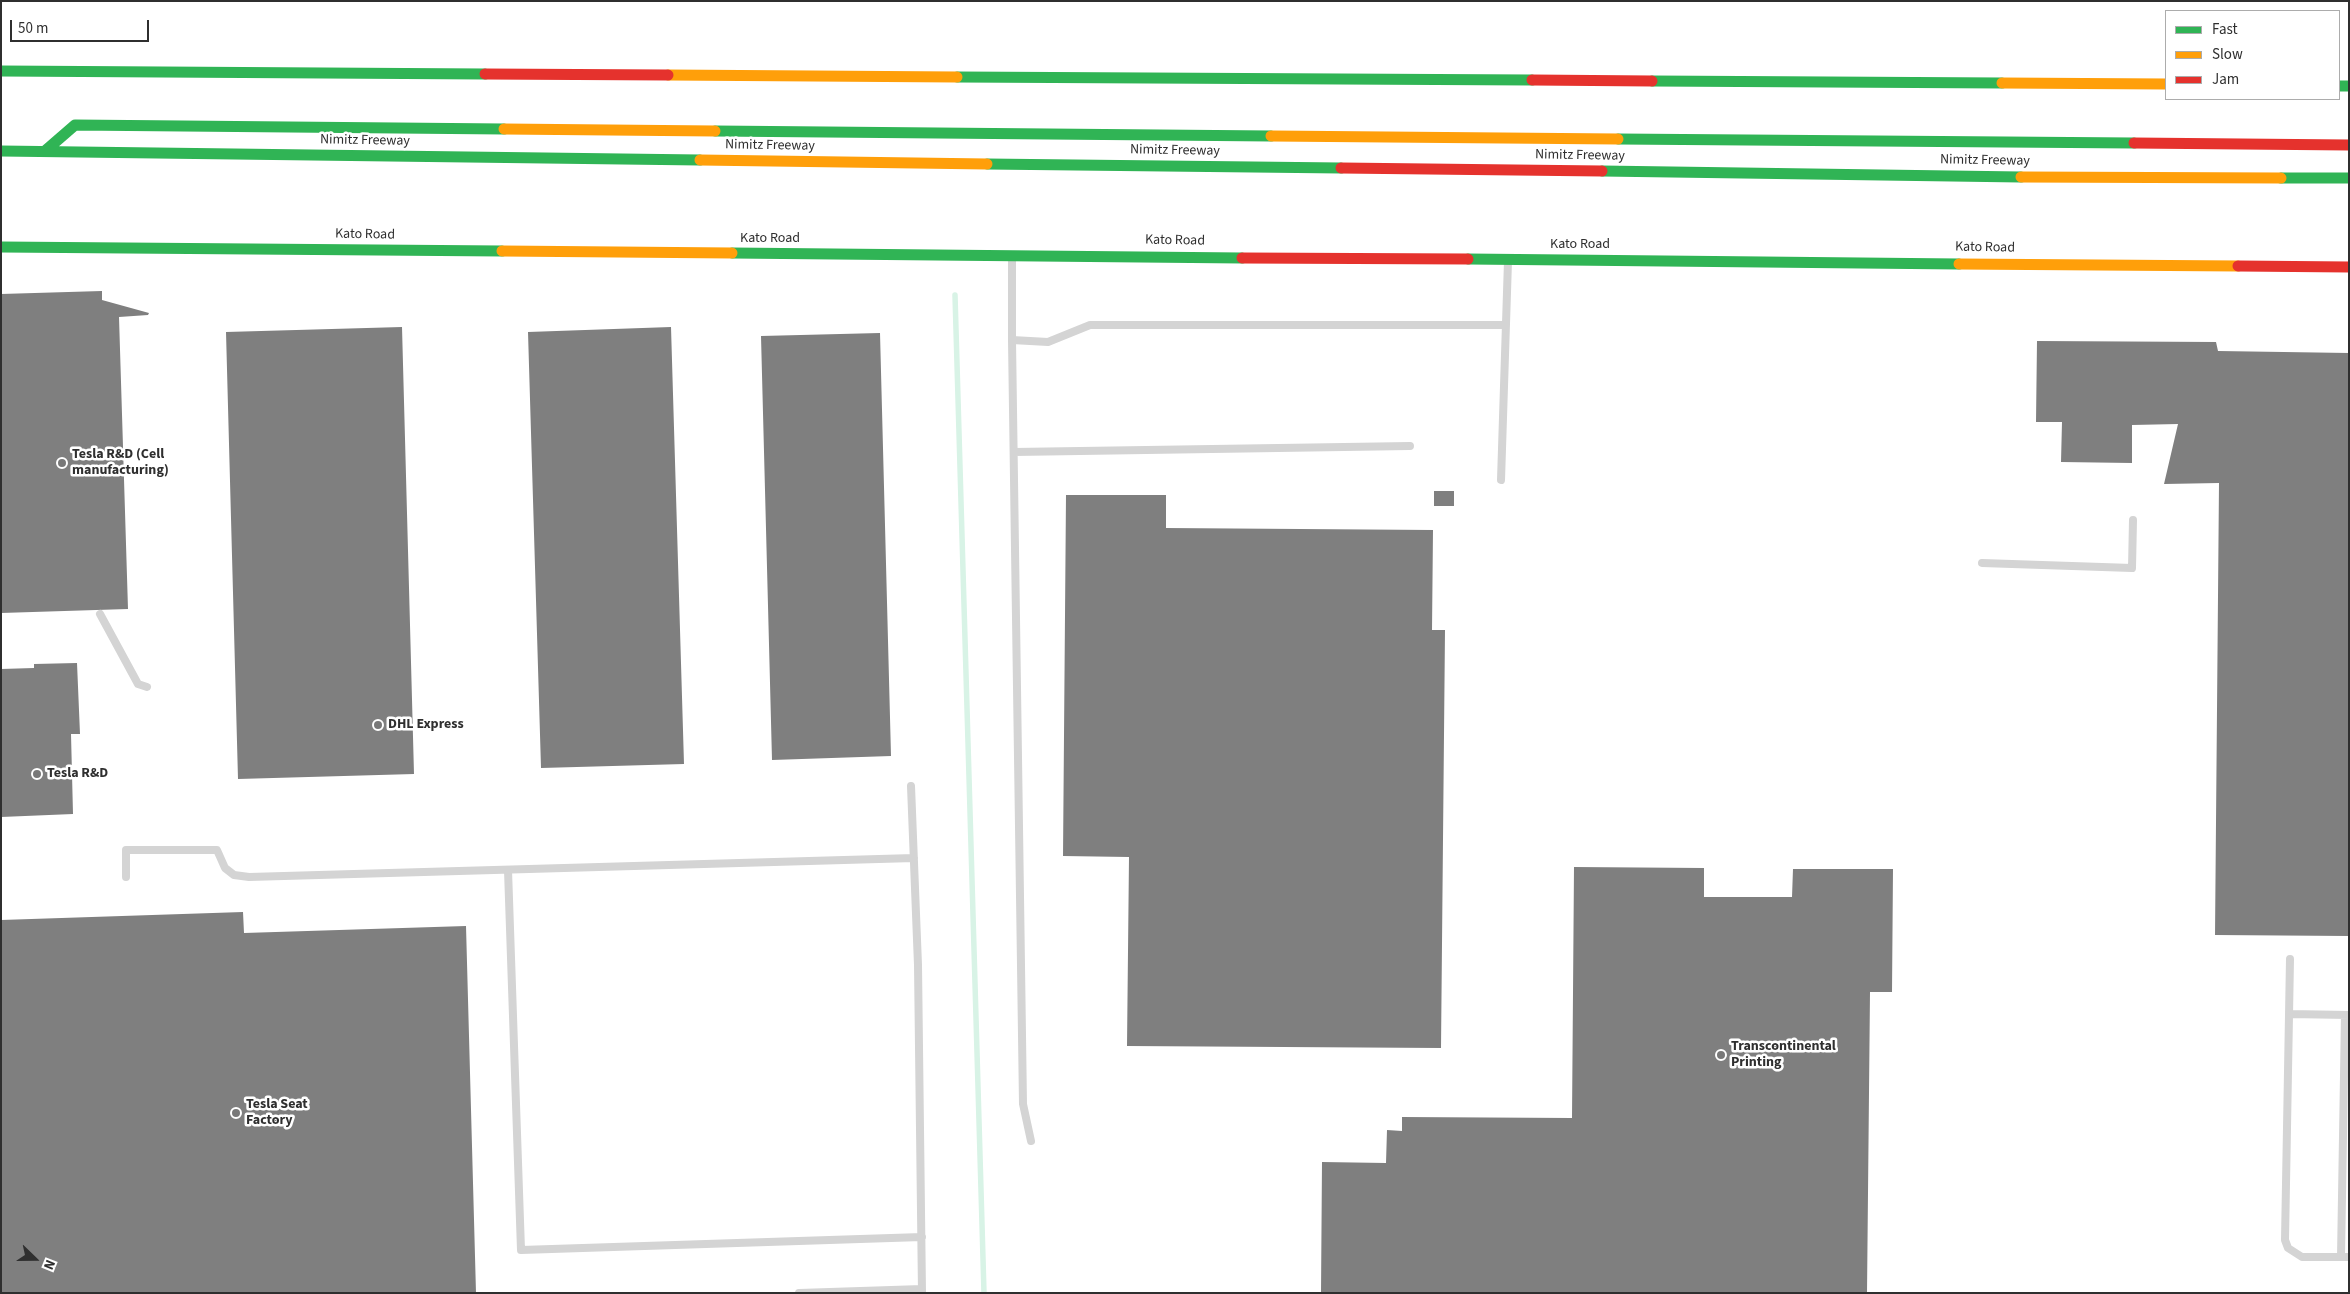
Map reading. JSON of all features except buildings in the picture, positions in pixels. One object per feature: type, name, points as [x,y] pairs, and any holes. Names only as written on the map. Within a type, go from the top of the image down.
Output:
[{"type":"main road","points":[[1,71],[2165,84]]},
{"type":"main road","points":[[45,152],[75,125],[2349,145]]},
{"type":"main road","name":"Nimitz Freeway","points":[[1,151],[2206,179],[2349,178]]},
{"type":"main road","name":"Kato Road","points":[[1,247],[2349,267]]},
{"type":"lane","points":[[1012,256],[1023,1104],[1031,1141]]},
{"type":"lane","points":[[1501,480],[1508,259]]},
{"type":"lane","points":[[1012,340],[1048,342],[1090,325],[1506,325]]},
{"type":"lane","points":[[1014,452],[1410,446]]},
{"type":"lane","points":[[1982,563],[2132,568],[2133,520]]},
{"type":"lane","points":[[100,614],[138,684],[147,687]]},
{"type":"lane","points":[[799,1293],[922,1291],[918,965],[911,786]]},
{"type":"lane","points":[[126,877],[126,850],[217,850],[225,868],[234,875],[248,877],[914,858]]},
{"type":"lane","points":[[508,870],[521,1250],[922,1237]]},
{"type":"lane","points":[[2289,1014],[2347,1015],[2345,1257],[2302,1257],[2288,1248],[2285,1240],[2289,1014],[2290,959]]},
{"type":"waterway","points":[[955,295],[984,1293]]},
{"type":"traffic: fast","points":[[1,71],[485,74]]},
{"type":"traffic: fast","points":[[957,77],[1532,80]]},
{"type":"traffic: fast","points":[[1652,81],[2002,83]]},
{"type":"traffic: fast","points":[[2340,86],[2349,86]]},
{"type":"traffic: fast","points":[[45,151],[75,125],[504,129]]},
{"type":"traffic: fast","points":[[715,131],[1271,136]]},
{"type":"traffic: fast","points":[[1618,139],[2134,143]]},
{"type":"traffic: fast","points":[[1,151],[700,160]]},
{"type":"traffic: fast","points":[[987,164],[1341,168]]},
{"type":"traffic: fast","points":[[1602,171],[2021,177]]},
{"type":"traffic: fast","points":[[2281,178],[2349,178]]},
{"type":"traffic: fast","points":[[1,247],[502,251]]},
{"type":"traffic: fast","points":[[732,253],[1242,258]]},
{"type":"traffic: fast","points":[[1468,259],[1959,264]]},
{"type":"traffic: slow","points":[[668,75],[957,77]]},
{"type":"traffic: slow","points":[[2002,83],[2165,84]]},
{"type":"traffic: slow","points":[[504,129],[715,131]]},
{"type":"traffic: slow","points":[[1271,136],[1618,139]]},
{"type":"traffic: slow","points":[[700,160],[987,164]]},
{"type":"traffic: slow","points":[[2021,177],[2281,178]]},
{"type":"traffic: slow","points":[[502,251],[732,253]]},
{"type":"traffic: slow","points":[[1959,264],[2238,266]]},
{"type":"traffic: jam","points":[[485,74],[668,75]]},
{"type":"traffic: jam","points":[[1532,80],[1652,81]]},
{"type":"traffic: jam","points":[[2134,143],[2349,145]]},
{"type":"traffic: jam","points":[[1341,168],[1602,171]]},
{"type":"traffic: jam","points":[[1242,258],[1468,259]]},
{"type":"traffic: jam","points":[[2238,266],[2349,267]]},
{"type":"place","name":"Tesla R&D (Cell manufacturing)","points":[[62,463]]},
{"type":"place","name":"DHL Express","points":[[378,725]]},
{"type":"place","name":"Tesla R&D","points":[[37,774]]},
{"type":"place","name":"Transcontinental Printing","points":[[1721,1055]]},
{"type":"place","name":"Tesla Seat Factory","points":[[236,1113]]}]
